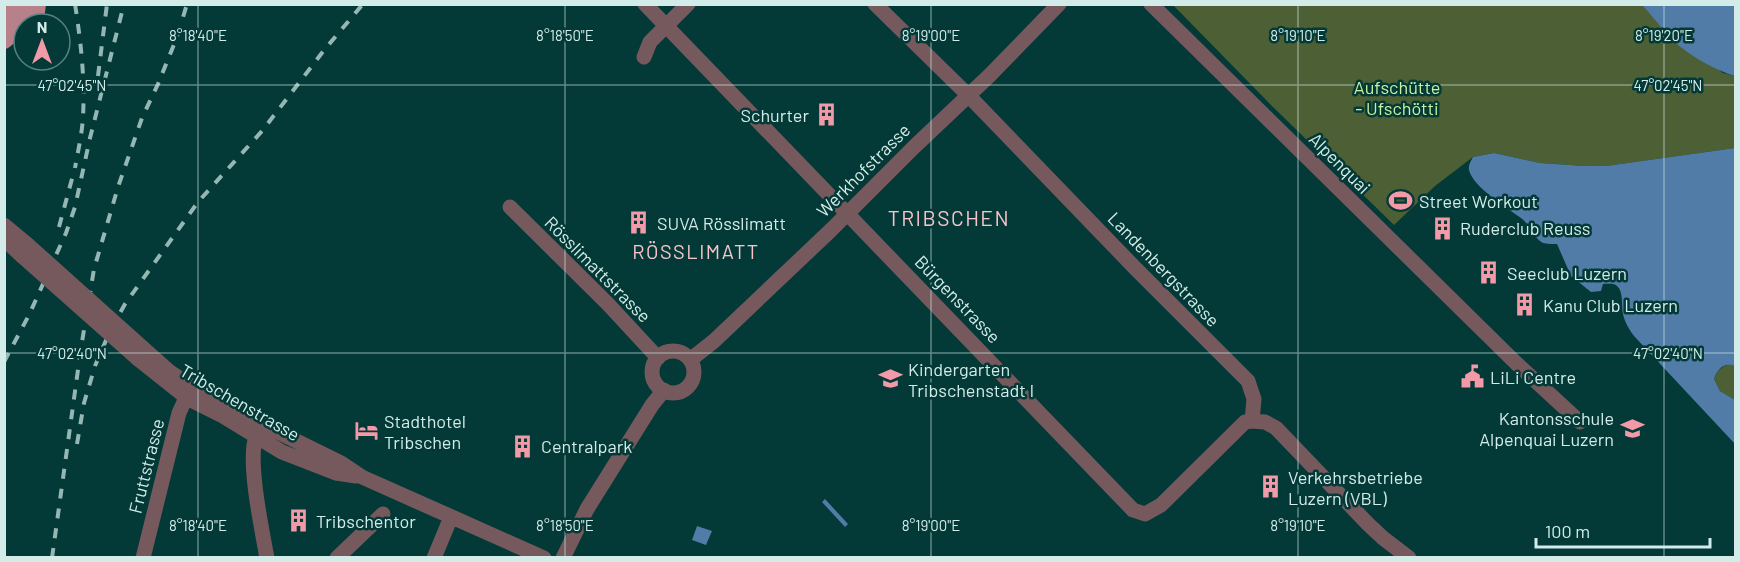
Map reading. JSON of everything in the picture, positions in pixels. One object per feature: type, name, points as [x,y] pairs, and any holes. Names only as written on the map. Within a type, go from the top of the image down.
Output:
[{"type":"main road","points":[[4,18],[27,4]]},
{"type":"main road","points":[[4,40],[36,12],[37,4]]},
{"type":"street","name":"Bürgenstrasse","points":[[645,4],[1133,510],[1145,514],[1161,505],[1245,423],[1252,421]]},
{"type":"street","points":[[644,57],[650,42],[688,4]]},
{"type":"street","name":"Landenbergstrasse","points":[[875,4],[969,96],[1248,381],[1254,399],[1252,421]]},
{"type":"street","name":"Werkhofstrasse","points":[[690,360],[714,341],[848,213],[969,96],[1059,4]]},
{"type":"street","name":"Alpenquai","points":[[1151,4],[1580,423]]},
{"type":"street","name":"Rösslimattstrasse","points":[[510,207],[574,272],[587,282],[658,358]]},
{"type":"street","points":[[4,225],[25,250]]},
{"type":"street","points":[[4,239],[25,250]]},
{"type":"street","name":"Tribschenstrasse","points":[[25,250],[73,287],[140,354],[170,372],[189,392],[223,416],[282,452],[336,473],[362,477]]},
{"type":"street","points":[[669,351],[675,351],[686,355],[690,360],[694,374],[688,387],[676,392],[664,390],[659,386],[653,375],[654,363],[658,358],[669,351]]},
{"type":"street","points":[[563,558],[587,509],[652,405],[664,390]]},
{"type":"street","name":"Tribschenstrasse","points":[[189,392],[341,463],[362,477],[544,558]]},
{"type":"street","name":"Fruttstrasse","points":[[143,558],[179,413],[189,392]]},
{"type":"street","points":[[1252,421],[1276,428],[1368,524],[1409,558]]},
{"type":"street","points":[[256,437],[253,461],[267,558]]},
{"type":"street","points":[[338,558],[383,514]]},
{"type":"street","points":[[434,558],[451,517]]},
{"type":"green space","name":"Aufschütte - Ufschötti","points":[[1173,5],[1642,5],[1723,73],[1735,76],[1735,148],[1606,166],[1540,163],[1494,153],[1473,157],[1435,186],[1394,225]]},
{"type":"green space","points":[[1730,364],[1736,366],[1735,400],[1720,391],[1714,379],[1720,369]]},
{"type":"water","points":[[1642,5],[1735,5],[1735,76],[1708,65],[1681,47]]},
{"type":"water","points":[[1735,148],[1735,366],[1722,367],[1714,379],[1720,391],[1735,400],[1735,444],[1634,336],[1625,320],[1621,295],[1617,286],[1603,284],[1601,291],[1591,292],[1571,276],[1557,244],[1540,241],[1524,221],[1491,197],[1477,183],[1469,168],[1473,157],[1494,153],[1540,163],[1606,166]]},
{"type":"water","points":[[825,499],[848,524],[845,527],[822,502]]},
{"type":"water","points":[[697,526],[712,531],[706,545],[692,540]]},
{"type":"railway","points":[[75,4],[83,88],[82,130],[75,168]]},
{"type":"railway","points":[[98,76],[107,4]]},
{"type":"railway","points":[[4,362],[29,315],[66,233],[75,207],[124,4]]},
{"type":"railway","points":[[52,558],[94,269],[118,187],[142,118],[177,37],[187,4]]},
{"type":"railway","points":[[77,444],[84,403],[95,366],[125,304],[198,202],[262,131],[363,4]]},
{"type":"railway","points":[[59,227],[73,175]]},
{"type":"place","name":"Schurter","points":[[827,115]]},
{"type":"place","name":"Street Workout","points":[[1401,201]]},
{"type":"place","name":"SUVA Rösslimatt","points":[[639,223]]},
{"type":"place","name":"Ruderclub Reuss","points":[[1442,228]]},
{"type":"place","name":"Seeclub Luzern","points":[[1489,273]]},
{"type":"place","name":"Kanu Club Luzern","points":[[1525,305]]},
{"type":"place","name":"LiLi Centre","points":[[1472,377]]},
{"type":"place","name":"Kindergarten Tribschenstadt I","points":[[890,379]]},
{"type":"place","name":"Kantonsschule Alpenquai Luzern","points":[[1632,428]]},
{"type":"place","name":"Stadthotel Tribschen","points":[[366,431]]},
{"type":"place","name":"Centralpark","points":[[523,446]]},
{"type":"place","name":"Verkehrsbetriebe Luzern (VBL)","points":[[1270,487]]},
{"type":"place","name":"Tribschentor","points":[[298,521]]},
{"type":"district","name":"TRIBSCHEN","points":[[949,217]]},
{"type":"district","name":"RÖSSLIMATT","points":[[696,251]]}]
